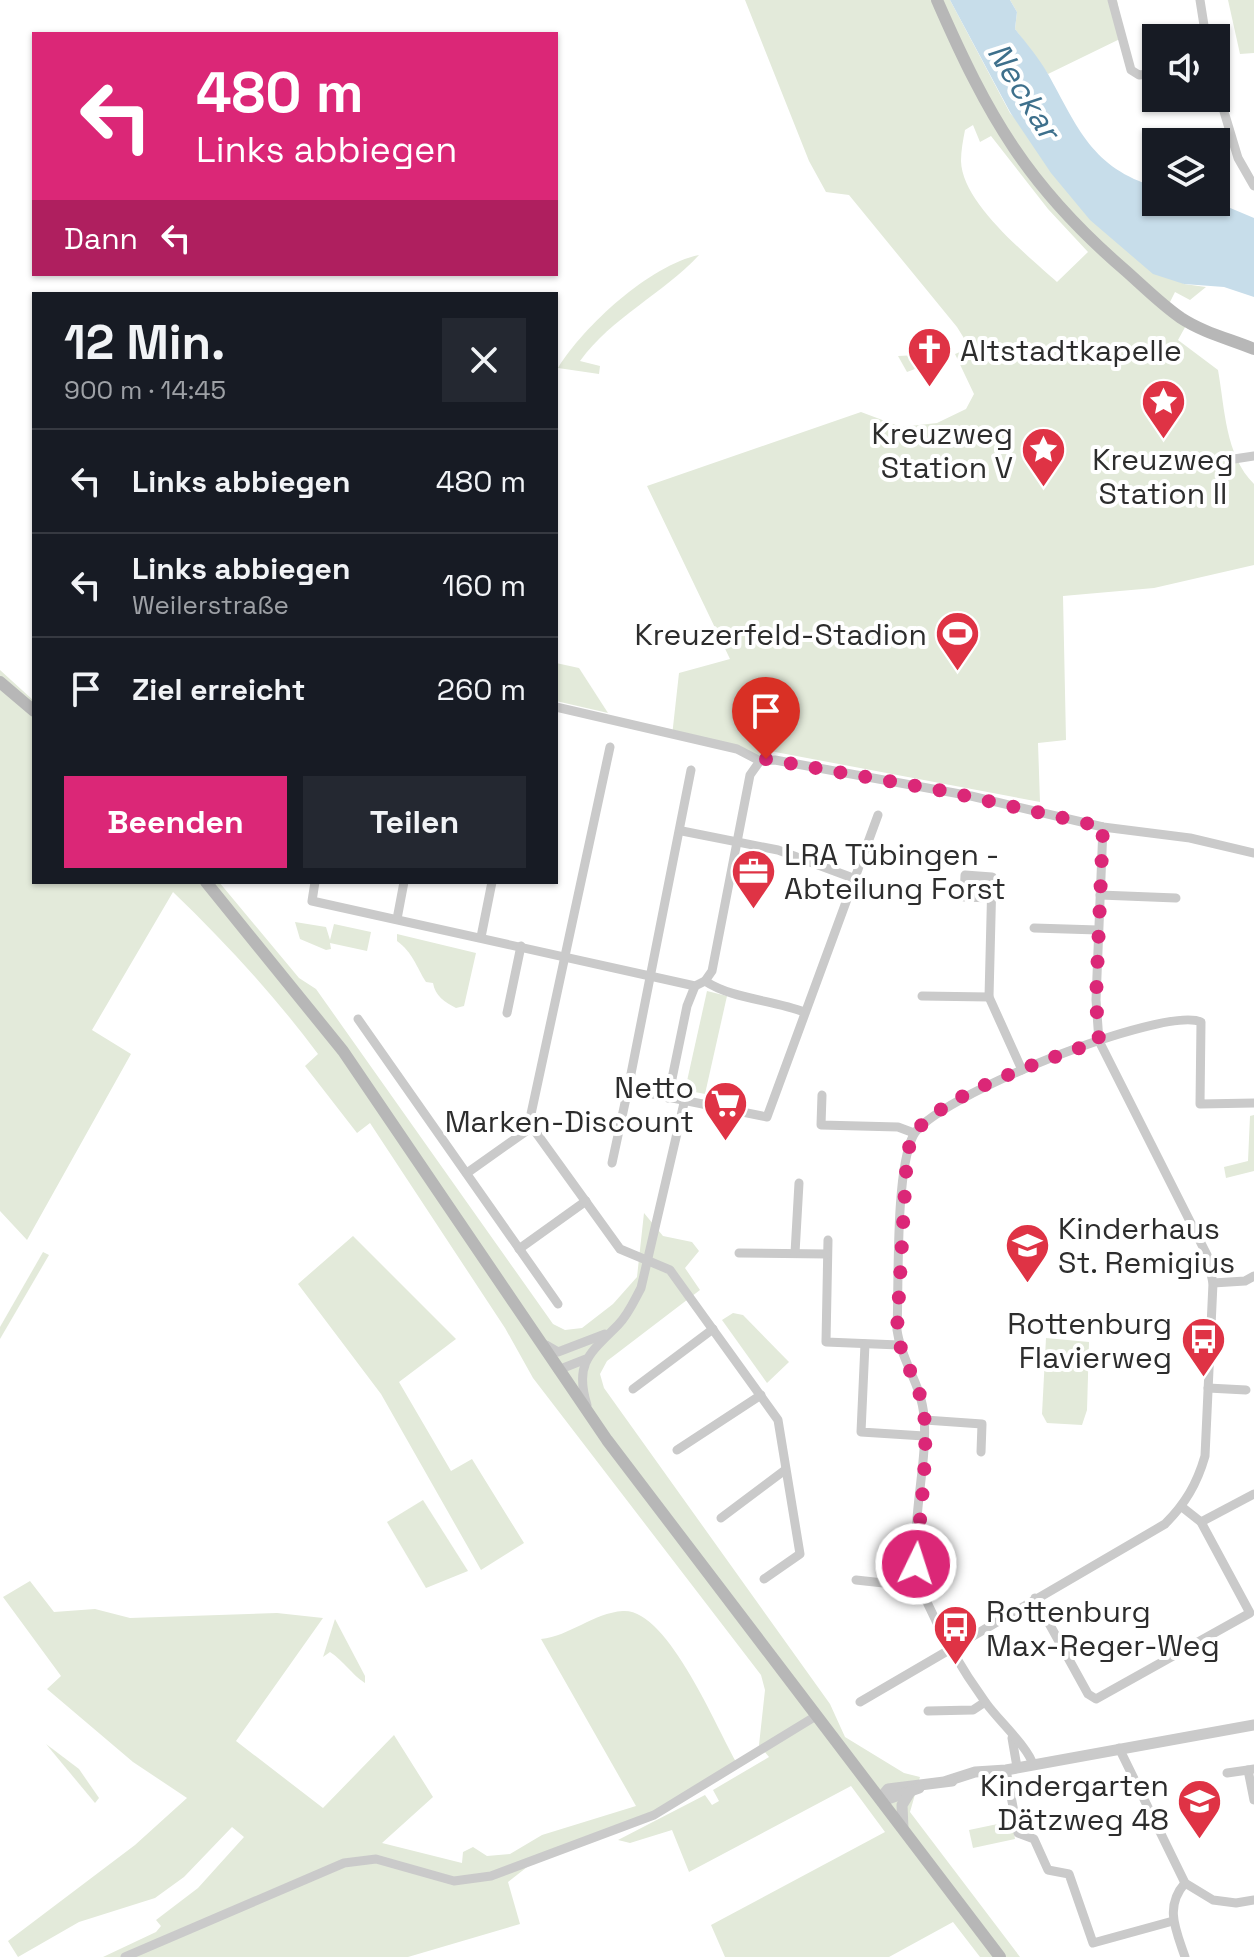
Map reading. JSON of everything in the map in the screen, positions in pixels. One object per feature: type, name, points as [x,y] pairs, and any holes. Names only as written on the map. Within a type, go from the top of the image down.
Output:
[{"type":"main road","points":[[937,0],[988,109],[1032,177],[1061,212],[1180,317],[1204,331],[1254,349]]},
{"type":"main road","points":[[0,682],[32,709]]},
{"type":"main road","points":[[208,884],[343,1051],[592,1419],[1000,1957]]},
{"type":"street","points":[[1112,0],[1131,70],[1142,75]]},
{"type":"street","points":[[1200,0],[1204,24]]},
{"type":"street","points":[[1224,112],[1238,158],[1254,186]]},
{"type":"street","points":[[1234,459],[1254,456]]},
{"type":"street","points":[[558,707],[737,749],[760,761],[775,760],[892,780],[1103,827],[1190,838],[1254,853]]},
{"type":"street","points":[[610,747],[531,1114],[532,1127],[622,1250],[670,1270],[778,1420],[800,1554],[764,1579]]},
{"type":"street","points":[[315,884],[312,901],[695,986],[705,981],[712,971],[750,775],[760,761]]},
{"type":"street","points":[[612,1163],[653,976],[691,770]]},
{"type":"street","points":[[628,1089],[684,1103],[767,1117],[878,815]]},
{"type":"street","points":[[860,1702],[1145,1537],[1182,1507],[1205,1456],[1213,1283],[1207,1255],[1099,1041],[1096,1000],[1103,827]]},
{"type":"street","points":[[682,831],[778,850],[853,878]]},
{"type":"street","points":[[397,919],[404,884]]},
{"type":"street","points":[[481,937],[492,884]]},
{"type":"street","points":[[1100,895],[1176,898]]},
{"type":"street","points":[[991,898],[989,997],[1022,1070]]},
{"type":"street","points":[[1034,928],[1098,930]]},
{"type":"street","points":[[507,1013],[521,946]]},
{"type":"street","points":[[705,981],[715,987],[778,1001],[804,1012]]},
{"type":"street","points":[[668,1098],[687,1006],[695,986]]},
{"type":"street","points":[[922,996],[989,997]]},
{"type":"street","points":[[358,1019],[558,1304]]},
{"type":"street","points":[[1033,1765],[1031,1755],[1012,1738],[985,1702],[920,1587],[916,1564],[925,1420],[917,1386],[899,1345],[904,1180],[914,1133],[947,1106],[1022,1070],[1099,1041],[1172,1021],[1199,1020],[1200,1104],[1254,1103]]},
{"type":"street","points":[[822,1095],[821,1125],[898,1127],[914,1133]]},
{"type":"street","points":[[558,1370],[586,1359],[633,1304],[647,1260],[684,1103]]},
{"type":"street","points":[[467,1173],[532,1127]]},
{"type":"street","points":[[795,1253],[799,1183]]},
{"type":"street","points":[[519,1249],[586,1201]]},
{"type":"street","points":[[828,1240],[826,1342],[899,1345]]},
{"type":"street","points":[[739,1253],[827,1254]]},
{"type":"street","points":[[1213,1283],[1245,1281],[1254,1276]]},
{"type":"street","points":[[633,1389],[713,1329]]},
{"type":"street","points":[[532,1331],[558,1352],[608,1333]]},
{"type":"street","points":[[865,1344],[861,1432],[924,1436]]},
{"type":"street","points":[[558,1370],[563,1359],[580,1346]]},
{"type":"street","points":[[586,1359],[581,1383],[592,1419]]},
{"type":"street","points":[[1208,1388],[1246,1390]]},
{"type":"street","points":[[677,1450],[761,1395]]},
{"type":"street","points":[[925,1420],[982,1424],[981,1452]]},
{"type":"street","points":[[721,1518],[785,1470]]},
{"type":"street","points":[[1201,1522],[1254,1494]]},
{"type":"street","points":[[1035,1598],[1088,1694],[1096,1699],[1250,1613],[1201,1522],[1182,1507]]},
{"type":"street","points":[[856,1580],[920,1587]]},
{"type":"street","points":[[928,1711],[973,1710],[985,1702]]},
{"type":"street","points":[[125,1957],[344,1863],[376,1859],[454,1881],[491,1876],[654,1815],[816,1716]]},
{"type":"street","points":[[881,1800],[888,1789],[905,1789],[975,1772],[1012,1769],[1254,1725]]},
{"type":"street","points":[[1012,1738],[1018,1833],[1034,1839],[1048,1870],[1069,1874],[1093,1943],[1173,1921]]},
{"type":"street","points":[[1119,1748],[1185,1883],[1213,1900],[1236,1903],[1254,1900]]},
{"type":"street","points":[[1227,1773],[1251,1769],[1254,1800]]},
{"type":"street","points":[[865,1779],[905,1789]]},
{"type":"street","points":[[903,1829],[905,1789]]},
{"type":"street","points":[[1185,1883],[1172,1903],[1173,1921],[1185,1957]]},
{"type":"green space","points":[[745,0],[950,0],[1010,113],[1184,284],[1206,287],[1190,300],[1175,292],[1169,304],[1189,320],[1178,340],[1218,370],[1232,445],[1244,472],[1254,484],[1254,565],[1154,588],[1063,596],[1066,740],[1038,743],[1040,802],[770,751],[765,752],[760,761],[745,751],[672,736],[679,673],[730,659],[647,486],[861,412],[901,427],[937,423],[966,409],[974,394],[955,354],[970,348],[957,327],[849,195],[826,192],[809,161]],"holes":[[[973,125],[980,142],[991,136],[1048,209],[1088,252],[1057,282],[998,227],[972,194],[961,161],[965,130]]]},
{"type":"green space","points":[[1010,0],[1117,0],[1124,37],[1048,74],[1015,29],[1017,12]]},
{"type":"green space","points":[[1228,0],[1254,0],[1254,53],[1240,54]]},
{"type":"green space","points":[[699,255],[593,345],[580,361],[600,366],[599,374],[558,368],[584,334],[620,300],[660,271]]},
{"type":"green space","points":[[939,354],[944,358],[907,372],[898,356]]},
{"type":"green space","points":[[558,663],[579,668],[608,713],[558,701]]},
{"type":"green space","points":[[0,670],[32,699],[32,884],[221,884],[299,978],[316,989],[553,1324],[565,1330],[582,1328],[613,1304],[637,1277],[644,1213],[663,1236],[692,1242],[699,1251],[685,1268],[700,1290],[607,1361],[600,1374],[604,1388],[830,1704],[845,1737],[904,1773],[920,1777],[910,1812],[1020,1957],[980,1957],[953,1922],[889,1957],[725,1957],[711,1925],[885,1832],[851,1786],[689,1872],[672,1830],[630,1843],[618,1840],[705,1795],[712,1805],[719,1801],[713,1790],[769,1757],[759,1745],[765,1690],[761,1675],[533,1378],[505,1328],[370,1123],[357,1133],[305,1066],[318,1054],[249,970],[173,892],[92,1030],[131,1054],[27,1240],[0,1211]]},
{"type":"green space","points":[[295,922],[326,927],[330,940],[334,924],[371,932],[367,951],[330,943],[331,949],[326,950],[300,939]]},
{"type":"green space","points":[[397,934],[476,953],[464,1006],[456,1008],[438,995],[433,983],[426,982],[411,955],[397,941]]},
{"type":"green space","points":[[707,991],[727,996],[705,1094],[685,1090]]},
{"type":"green space","points":[[1254,1115],[1254,1171],[1226,1178],[1224,1167],[1248,1161],[1250,1116]]},
{"type":"green space","points":[[353,1236],[456,1339],[399,1382],[451,1471],[472,1459],[524,1543],[481,1570],[381,1394],[298,1284]]},
{"type":"green space","points":[[43,1252],[49,1255],[0,1339],[0,1327]]},
{"type":"green space","points":[[733,1313],[743,1315],[789,1362],[767,1383],[722,1320]]},
{"type":"green space","points":[[1046,1338],[1089,1342],[1087,1410],[1082,1425],[1047,1423],[1042,1414]]},
{"type":"green space","points":[[423,1500],[468,1571],[426,1588],[387,1522]]},
{"type":"green space","points":[[30,1581],[54,1612],[95,1609],[130,1618],[277,1613],[323,1618],[236,1741],[323,1808],[394,1735],[433,1797],[382,1843],[462,1863],[463,1852],[473,1847],[487,1856],[510,1854],[542,1835],[636,1806],[541,1639],[562,1634],[612,1613],[623,1611],[640,1615],[674,1649],[738,1765],[654,1815],[536,1860],[508,1882],[520,1924],[408,1957],[103,1957],[156,1932],[161,1926],[156,1920],[198,1888],[244,1837],[232,1827],[184,1877],[155,1898],[79,1922],[18,1957],[8,1941],[135,1845],[187,1798],[133,1762],[47,1689],[61,1676],[3,1597]]},
{"type":"green space","points":[[335,1619],[365,1676],[365,1683],[330,1652],[323,1657]]},
{"type":"green space","points":[[46,1744],[79,1769],[99,1798],[95,1803]]},
{"type":"green space","points":[[1012,1821],[1015,1839],[973,1848],[969,1830]]},
{"type":"water","name":"Neckar","points":[[950,0],[1010,0],[1017,12],[1015,29],[1044,68],[1089,144],[1116,169],[1142,182],[1142,216],[1230,216],[1230,208],[1254,218],[1254,297],[1224,287],[1184,284],[1153,274],[1090,220],[1051,173],[1010,112]]},
{"type":"place","name":"Altstadtkapelle","points":[[929,389]]},
{"type":"place","name":"Kreuzweg Station II","points":[[1163,440]]},
{"type":"place","name":"Kreuzweg Station V","points":[[1044,489]]},
{"type":"place","name":"Kreuzerfeld-Stadion","points":[[958,673]]},
{"type":"place","name":"LRA Tübingen - Abteilung Forst","points":[[753,910]]},
{"type":"place","name":"Netto Marken-Discount","points":[[725,1143]]},
{"type":"place","name":"Kinderhaus St. Remigius","points":[[1027,1284]]},
{"type":"place","name":"Rottenburg Flavierweg","points":[[1203,1379]]},
{"type":"place","name":"Rottenburg Max-Reger-Weg","points":[[955,1667]]},
{"type":"place","name":"Kindergarten Dätzweg 48","points":[[1200,1841]]},
{"type":"route","points":[[766,759],[892,780],[1103,827],[1096,1000],[1099,1041],[1022,1070],[947,1106],[914,1133],[907,1155],[897,1330],[899,1345],[920,1394],[925,1420],[916,1564]]}]
